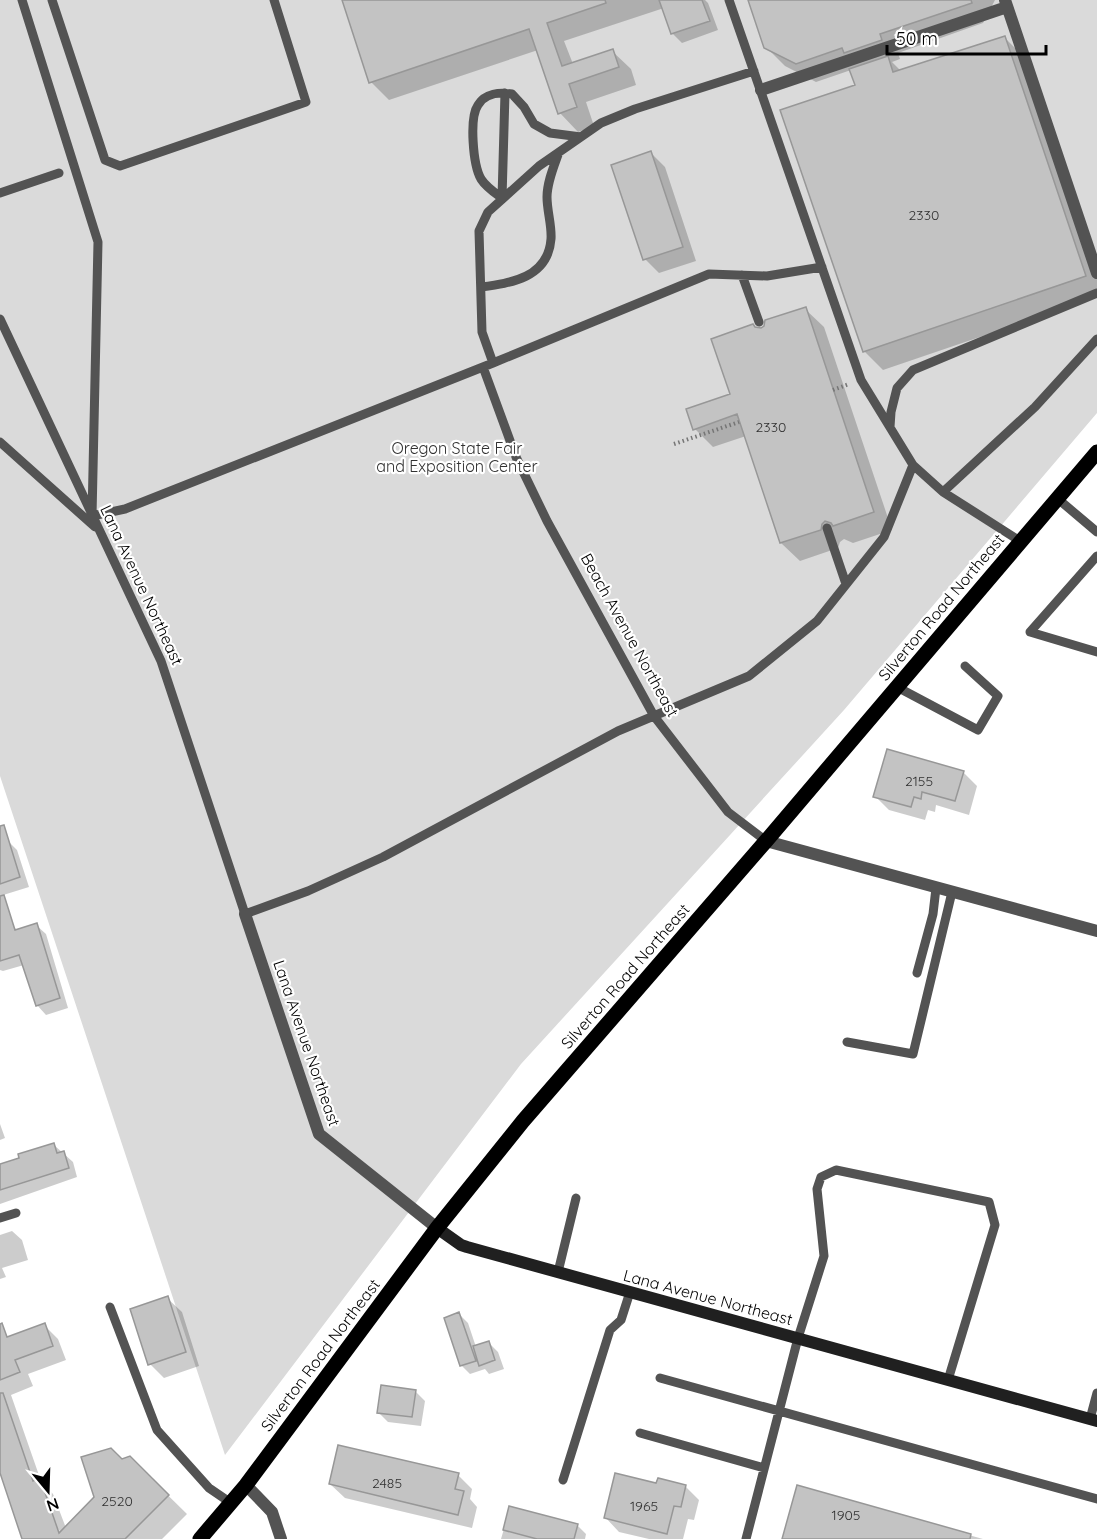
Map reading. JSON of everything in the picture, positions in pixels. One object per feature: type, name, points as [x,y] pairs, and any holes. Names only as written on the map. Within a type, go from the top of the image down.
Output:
[{"type":"main road","name":"Silverton Road Northeast","points":[[200,1539],[246,1485],[437,1228],[523,1121],[766,841],[1097,452]]},
{"type":"street","points":[[761,90],[1006,3],[1097,273]]},
{"type":"street","name":"Beach Avenue Northeast","points":[[766,841],[1097,931]]},
{"type":"street","name":"Lana Avenue Northeast","points":[[245,914],[320,1134],[327,1142],[461,1245],[1093,1420]]},
{"type":"street","points":[[246,1485],[272,1512],[281,1539]]},
{"type":"lane","points":[[22,0],[98,242],[92,516],[125,509],[493,363],[709,274],[767,276],[822,267]]},
{"type":"lane","points":[[52,0],[105,160],[120,166],[306,102],[274,0]]},
{"type":"lane","points":[[729,0],[861,380],[913,465],[943,492],[1020,541]]},
{"type":"lane","points":[[493,363],[482,332],[479,231],[488,212],[539,166],[601,123],[635,109],[754,71]]},
{"type":"lane","points":[[502,198],[482,181],[477,170],[474,119],[478,105],[486,97],[504,93],[512,94],[524,106],[534,124],[550,133],[581,137]]},
{"type":"lane","points":[[502,198],[504,93]]},
{"type":"lane","points":[[481,287],[508,284],[527,277],[538,268],[545,257],[551,240],[547,195],[551,173],[559,152]]},
{"type":"lane","points":[[0,193],[59,174]]},
{"type":"lane","points":[[742,275],[759,322]]},
{"type":"lane","points":[[890,427],[897,388],[913,370],[1097,293]]},
{"type":"lane","name":"Lana Avenue Northeast","points":[[0,319],[161,661],[245,914]]},
{"type":"lane","points":[[943,492],[1035,407],[1097,339]]},
{"type":"lane","name":"Beach Avenue Northeast","points":[[483,367],[516,456],[542,510],[654,716],[729,812],[766,841]]},
{"type":"lane","points":[[0,442],[99,530]]},
{"type":"lane","points":[[245,914],[308,891],[382,857],[618,731],[748,676],[817,621],[884,537],[913,465]]},
{"type":"lane","points":[[1058,499],[1097,532]]},
{"type":"lane","points":[[827,528],[846,584]]},
{"type":"lane","points":[[1097,556],[1030,632],[1097,652]]},
{"type":"lane","points":[[897,687],[978,730],[998,696],[965,666]]},
{"type":"lane","points":[[917,973],[933,914],[936,888]]},
{"type":"lane","points":[[847,1042],[913,1054],[952,892]]},
{"type":"lane","points":[[746,1539],[798,1338],[824,1256],[817,1189],[821,1177],[836,1170],[989,1202],[995,1225],[948,1380]]},
{"type":"lane","points":[[558,1272],[576,1198]]},
{"type":"lane","points":[[0,1218],[16,1213]]},
{"type":"lane","points":[[563,1480],[610,1330],[621,1320],[630,1292]]},
{"type":"lane","points":[[110,1307],[157,1430],[209,1488],[231,1503]]},
{"type":"lane","points":[[660,1378],[1097,1499]]},
{"type":"lane","points":[[1093,1420],[1097,1393]]},
{"type":"lane","points":[[640,1433],[764,1468]]},
{"type":"path","points":[[674,444],[739,422]]},
{"type":"green space","name":"Oregon State Fair and Exposition Center","points":[[0,0],[1097,0],[1097,413],[844,710],[521,1064],[225,1455],[0,776]]},
{"type":"building","points":[[342,0],[605,0],[606,3],[547,23],[562,66],[613,49],[619,67],[569,84],[577,107],[558,114],[529,29],[369,83]]},
{"type":"building","points":[[659,0],[702,0],[710,21],[671,34]]},
{"type":"building","points":[[748,0],[971,0],[972,3],[880,34],[882,40],[844,53],[842,48],[796,64],[764,48]]},
{"type":"building","points":[[1005,36],[1086,276],[863,352],[780,110],[855,85],[849,69],[888,56],[893,72]]},
{"type":"building","points":[[651,151],[683,247],[643,260],[611,165]]},
{"type":"building","points":[[806,307],[874,512],[833,526],[825,521],[821,530],[780,543],[737,414],[693,430],[686,409],[730,394],[711,339],[753,324],[761,328],[765,320]]},
{"type":"building","points":[[887,749],[964,771],[955,801],[922,792],[921,799],[914,797],[911,807],[873,797]]},
{"type":"building","points":[[4,825],[20,877],[0,884],[0,826]]},
{"type":"building","points":[[4,895],[15,930],[37,923],[60,998],[36,1006],[19,955],[0,961],[0,896]]},
{"type":"building","points":[[54,1143],[57,1153],[64,1151],[69,1168],[0,1190],[0,1164],[19,1158],[18,1154]]},
{"type":"building","points":[[168,1296],[186,1352],[148,1365],[130,1309]]},
{"type":"building","points":[[459,1312],[476,1361],[460,1366],[444,1318]]},
{"type":"building","points":[[2,1323],[7,1337],[45,1323],[53,1346],[15,1360],[20,1372],[0,1380],[0,1324]]},
{"type":"building","points":[[489,1341],[495,1360],[479,1366],[473,1346]]},
{"type":"building","points":[[381,1385],[416,1390],[412,1417],[377,1413]]},
{"type":"building","points":[[0,1393],[3,1393],[33,1481],[40,1478],[59,1533],[94,1497],[81,1457],[111,1448],[122,1459],[130,1456],[169,1495],[125,1539],[22,1539],[0,1473]]},
{"type":"building","points":[[338,1445],[459,1473],[455,1489],[464,1491],[458,1515],[329,1484]]},
{"type":"building","points":[[615,1473],[656,1483],[658,1478],[686,1485],[681,1507],[674,1506],[667,1534],[604,1518]]},
{"type":"building","points":[[797,1485],[971,1534],[970,1539],[782,1539]]},
{"type":"building","points":[[509,1506],[578,1524],[574,1539],[537,1539],[503,1530]]}]
